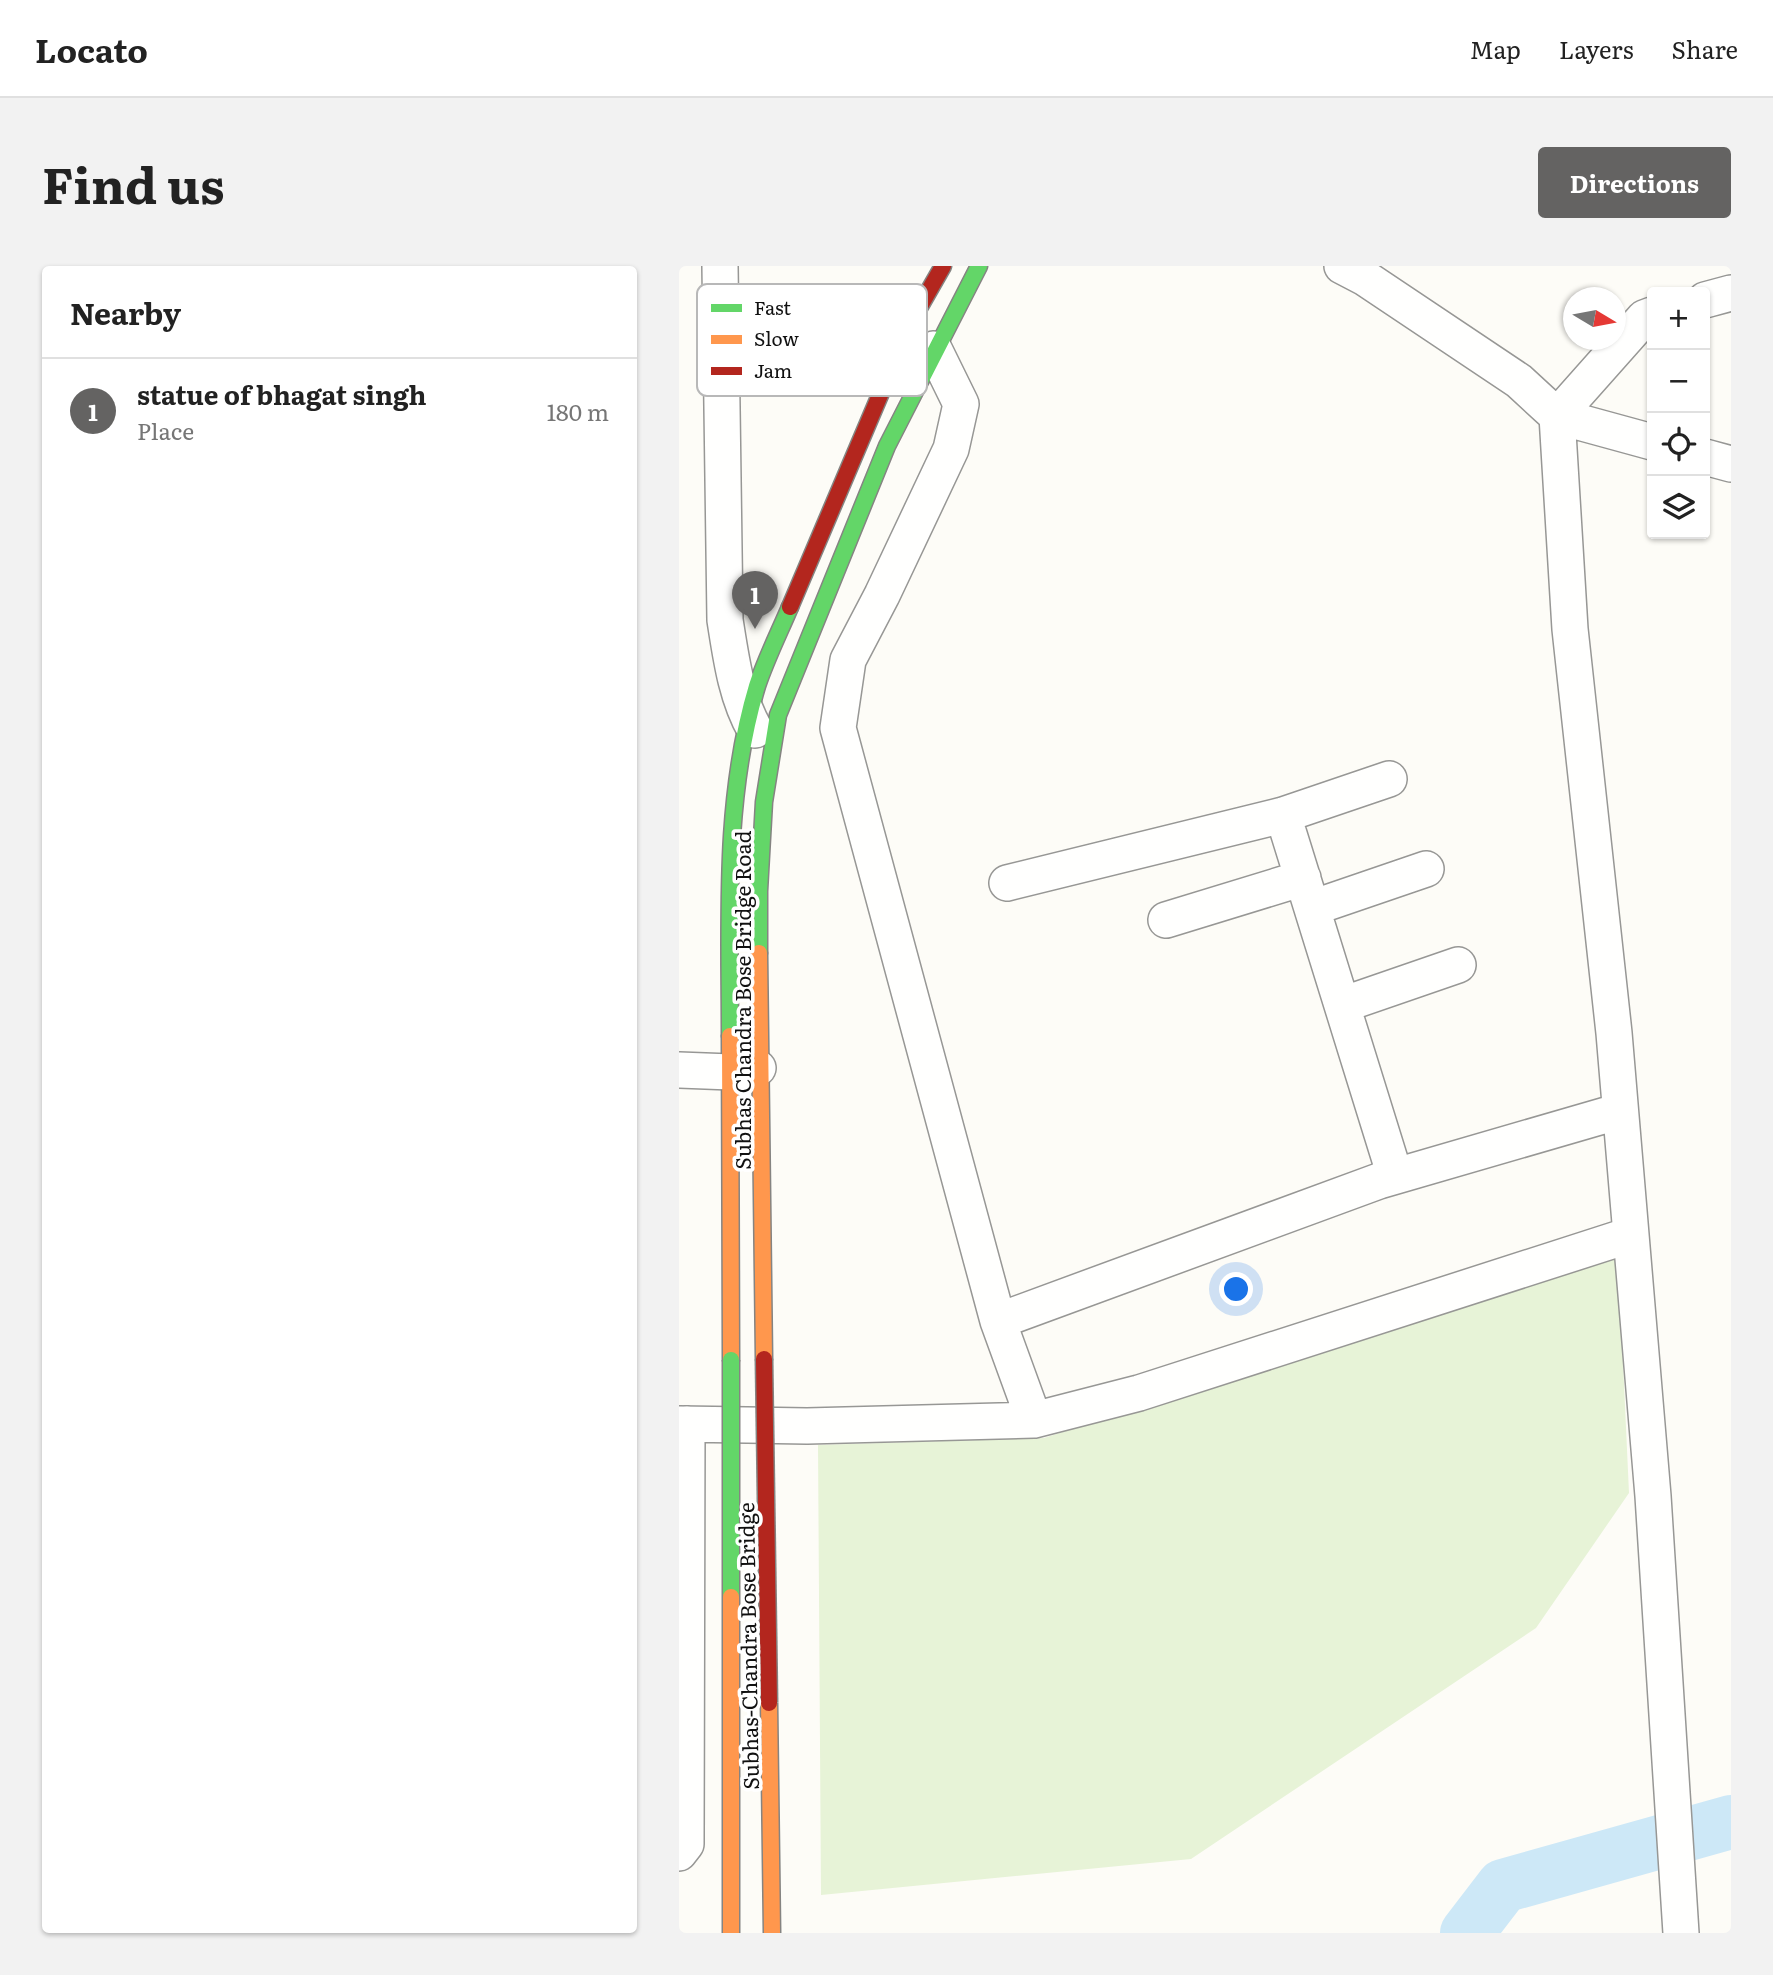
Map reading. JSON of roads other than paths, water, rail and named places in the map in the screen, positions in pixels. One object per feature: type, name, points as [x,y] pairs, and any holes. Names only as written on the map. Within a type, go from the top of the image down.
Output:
[{"type":"main road","name":"Subhas Chandra Bose Bridge Road","points":[[927,294],[943,266]]},
{"type":"main road","name":"Subhas Chandra Bose Bridge Road","points":[[927,363],[979,266]]},
{"type":"main road","name":"Subhas Chandra Bose Bridge Road","points":[[764,1359],[746,1070],[730,888],[734,810],[749,719],[763,672],[879,396]]},
{"type":"main road","name":"Subhas Chandra Bose Bridge Road","points":[[731,1360],[746,1070],[758,929],[763,792],[769,755],[778,715],[887,446],[911,396]]},
{"type":"main road","name":"Subhas-Chandra Bose Bridge","points":[[764,1359],[772,1933]]},
{"type":"main road","name":"Subhas-Chandra Bose Bridge","points":[[731,1360],[731,1933]]},
{"type":"street","points":[[720,266],[720,284]]},
{"type":"street","points":[[1342,266],[1365,278],[1519,381],[1557,416],[1647,441]]},
{"type":"street","points":[[1710,298],[1731,292]]},
{"type":"street","points":[[1647,317],[1557,416],[1570,629],[1614,1033],[1653,1496],[1680,1925]]},
{"type":"street","points":[[934,349],[961,404],[951,449],[848,660],[838,729],[998,1321],[1034,1420]]},
{"type":"street","points":[[722,396],[725,620],[734,676],[749,719],[769,755]]},
{"type":"street","points":[[1710,458],[1731,464]]},
{"type":"street","points":[[1007,883],[1283,815],[1389,779]]},
{"type":"street","points":[[1283,815],[1395,1176]]},
{"type":"street","points":[[1166,920],[1426,869]]},
{"type":"street","points":[[1342,1005],[1458,965]]},
{"type":"street","points":[[679,1070],[746,1070]]},
{"type":"street","points":[[998,1321],[1395,1176],[1620,1111]]},
{"type":"street","points":[[679,1853],[687,1844],[683,1424],[807,1426],[1034,1420],[1139,1393],[1630,1235]]},
{"type":"waterway","points":[[1467,1933],[1503,1886],[1731,1822]]},
{"type":"place","name":"statue of bhagat singh","points":[[755,629]]}]
